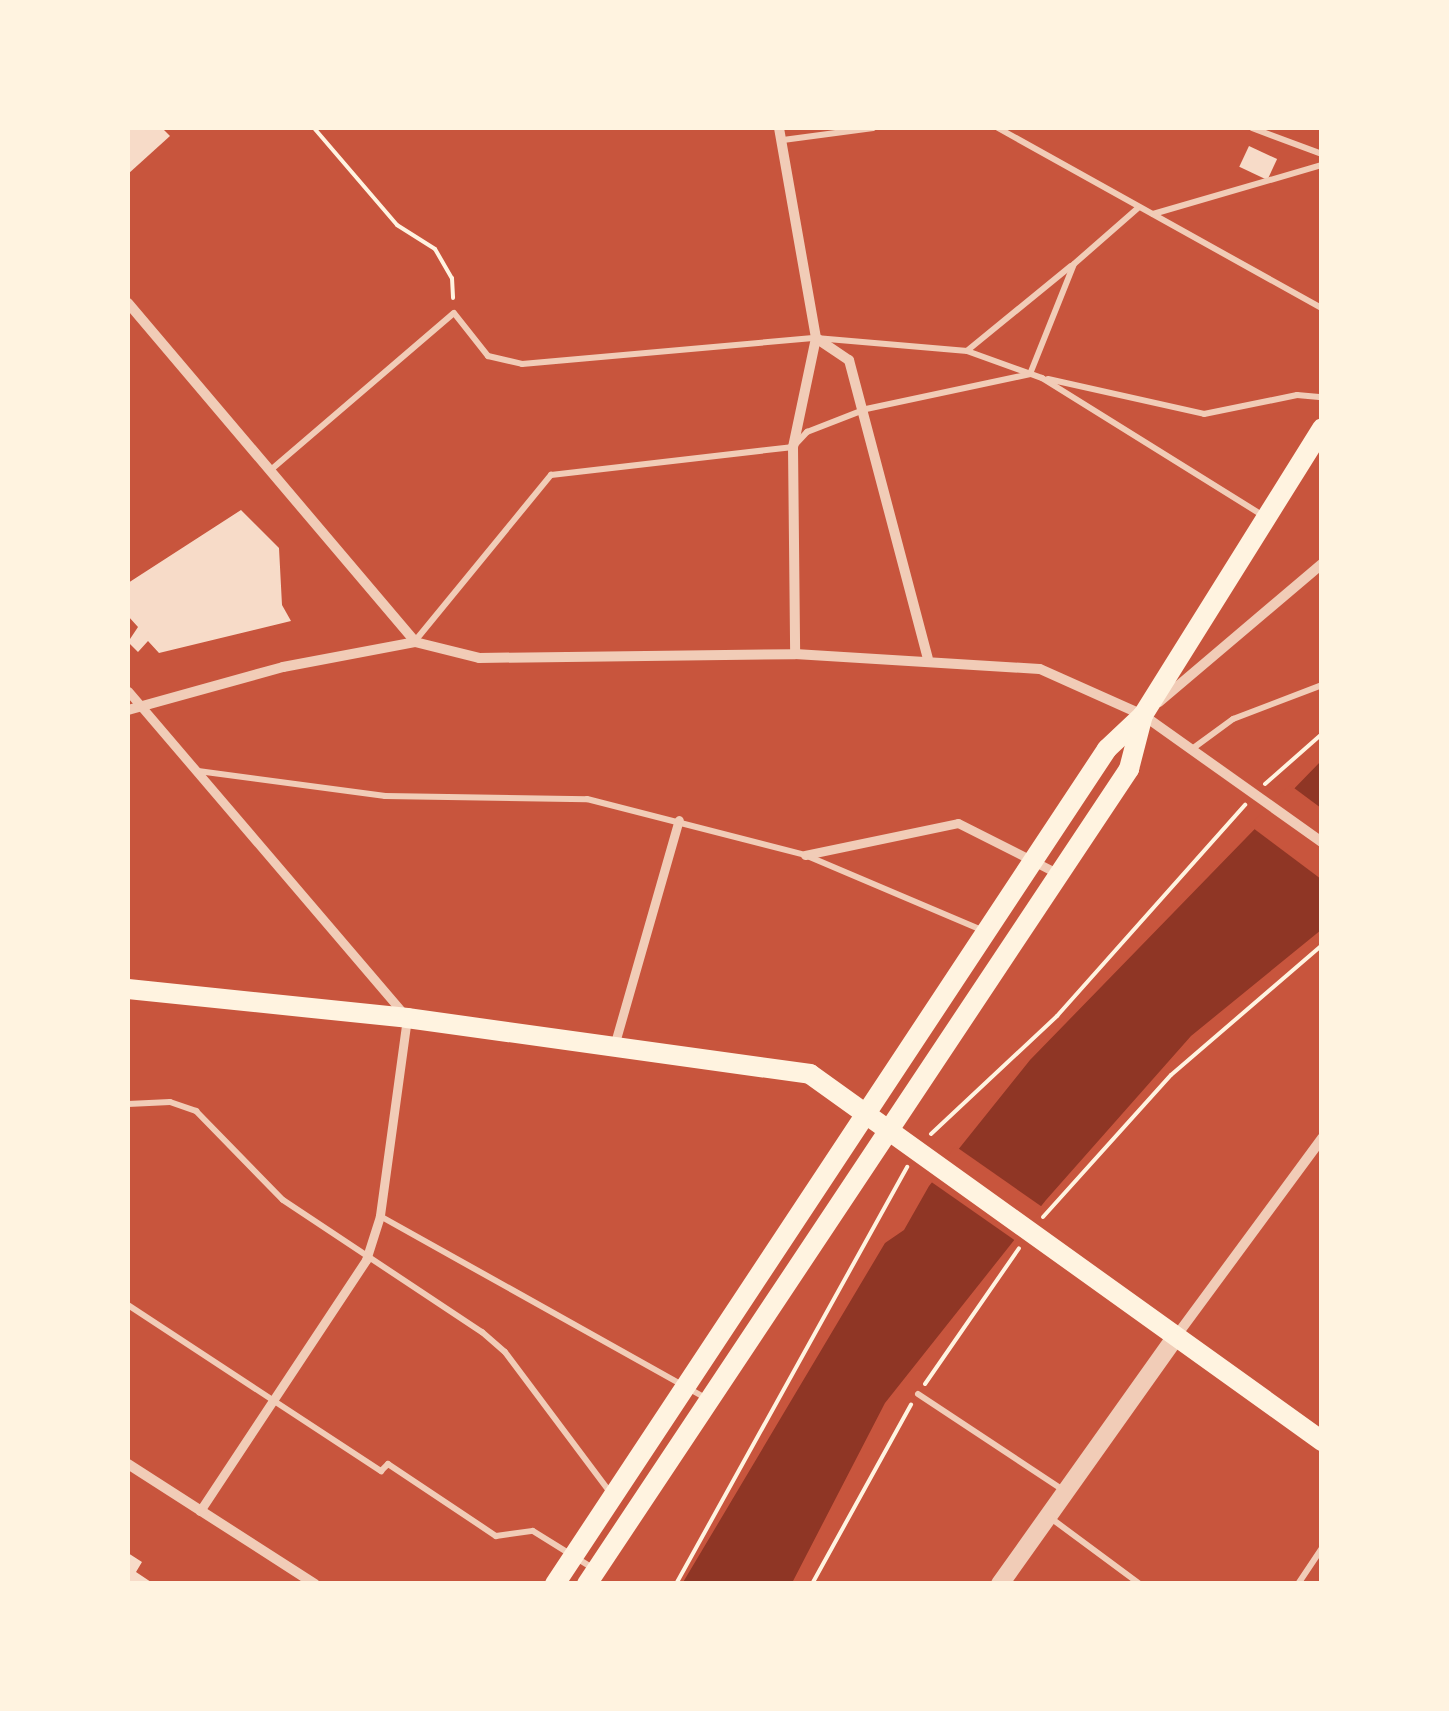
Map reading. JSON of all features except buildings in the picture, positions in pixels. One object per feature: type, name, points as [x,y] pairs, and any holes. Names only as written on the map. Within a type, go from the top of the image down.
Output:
[{"type":"main road","points":[[554,1584],[570,1554],[686,1387],[1108,749],[1143,716],[1322,428]]},
{"type":"main road","points":[[591,1576],[706,1398],[890,1130],[1055,872],[1135,759],[1143,716]]},
{"type":"main road","points":[[128,989],[407,1018],[810,1074],[1322,1440]]},
{"type":"street","points":[[779,128],[816,338],[793,447],[795,654]]},
{"type":"street","points":[[128,303],[273,468],[415,642]]},
{"type":"street","points":[[816,338],[849,360],[866,409],[928,658]]},
{"type":"street","points":[[1143,716],[1322,564]]},
{"type":"street","points":[[128,710],[141,702],[415,642],[479,658],[795,654],[928,658],[1040,669],[1143,716],[1322,842]]},
{"type":"street","points":[[128,691],[407,1018],[380,1216],[366,1260],[276,1404],[200,1510]]},
{"type":"street","points":[[614,1046],[679,820]]},
{"type":"street","points":[[806,855],[958,823],[1036,858],[1055,872]]},
{"type":"street","points":[[1000,1584],[1322,1138]]},
{"type":"street","points":[[128,1464],[315,1584]]},
{"type":"lane","points":[[783,140],[874,128]]},
{"type":"lane","points":[[998,128],[1322,308]]},
{"type":"lane","points":[[1252,128],[1322,154]]},
{"type":"lane","points":[[1152,214],[1322,166]]},
{"type":"lane","points":[[967,351],[1138,208]]},
{"type":"lane","points":[[1030,374],[1074,264]]},
{"type":"lane","points":[[273,468],[454,313],[488,356],[522,364],[816,338],[967,351],[1042,378],[1204,414],[1297,395],[1322,397]]},
{"type":"lane","points":[[415,642],[551,475],[793,447],[807,432],[866,409],[1030,374]]},
{"type":"lane","points":[[1042,378],[1265,516]]},
{"type":"lane","points":[[1191,749],[1234,719],[1322,685]]},
{"type":"lane","points":[[194,770],[385,796],[586,799],[806,855],[987,933]]},
{"type":"lane","points":[[128,1104],[170,1102],[196,1111],[284,1200],[504,1352],[610,1494],[634,1509]]},
{"type":"lane","points":[[380,1216],[706,1398]]},
{"type":"lane","points":[[128,1305],[381,1471],[388,1464],[496,1536],[533,1532],[570,1554],[591,1576]]},
{"type":"lane","points":[[918,1394],[1068,1493]]},
{"type":"lane","points":[[1050,1518],[1140,1584]]},
{"type":"lane","points":[[1298,1584],[1322,1548]]},
{"type":"path","points":[[314,128],[397,225],[436,248],[452,278],[454,313]]},
{"type":"path","points":[[676,1584],[832,1295],[906,1174],[907,1154],[918,1148],[1056,1016],[1256,792],[1322,734]]},
{"type":"shaded area","points":[[1321,761],[1321,930],[1191,1036],[1046,1200],[885,1403],[792,1583],[682,1584],[885,1243],[904,1230],[929,1186],[1030,1060]]},
{"type":"pier","points":[[1290,785],[1321,808],[1321,879],[1249,825]]},
{"type":"pier","points":[[955,1146],[1043,1207],[1018,1243],[930,1181]]}]
